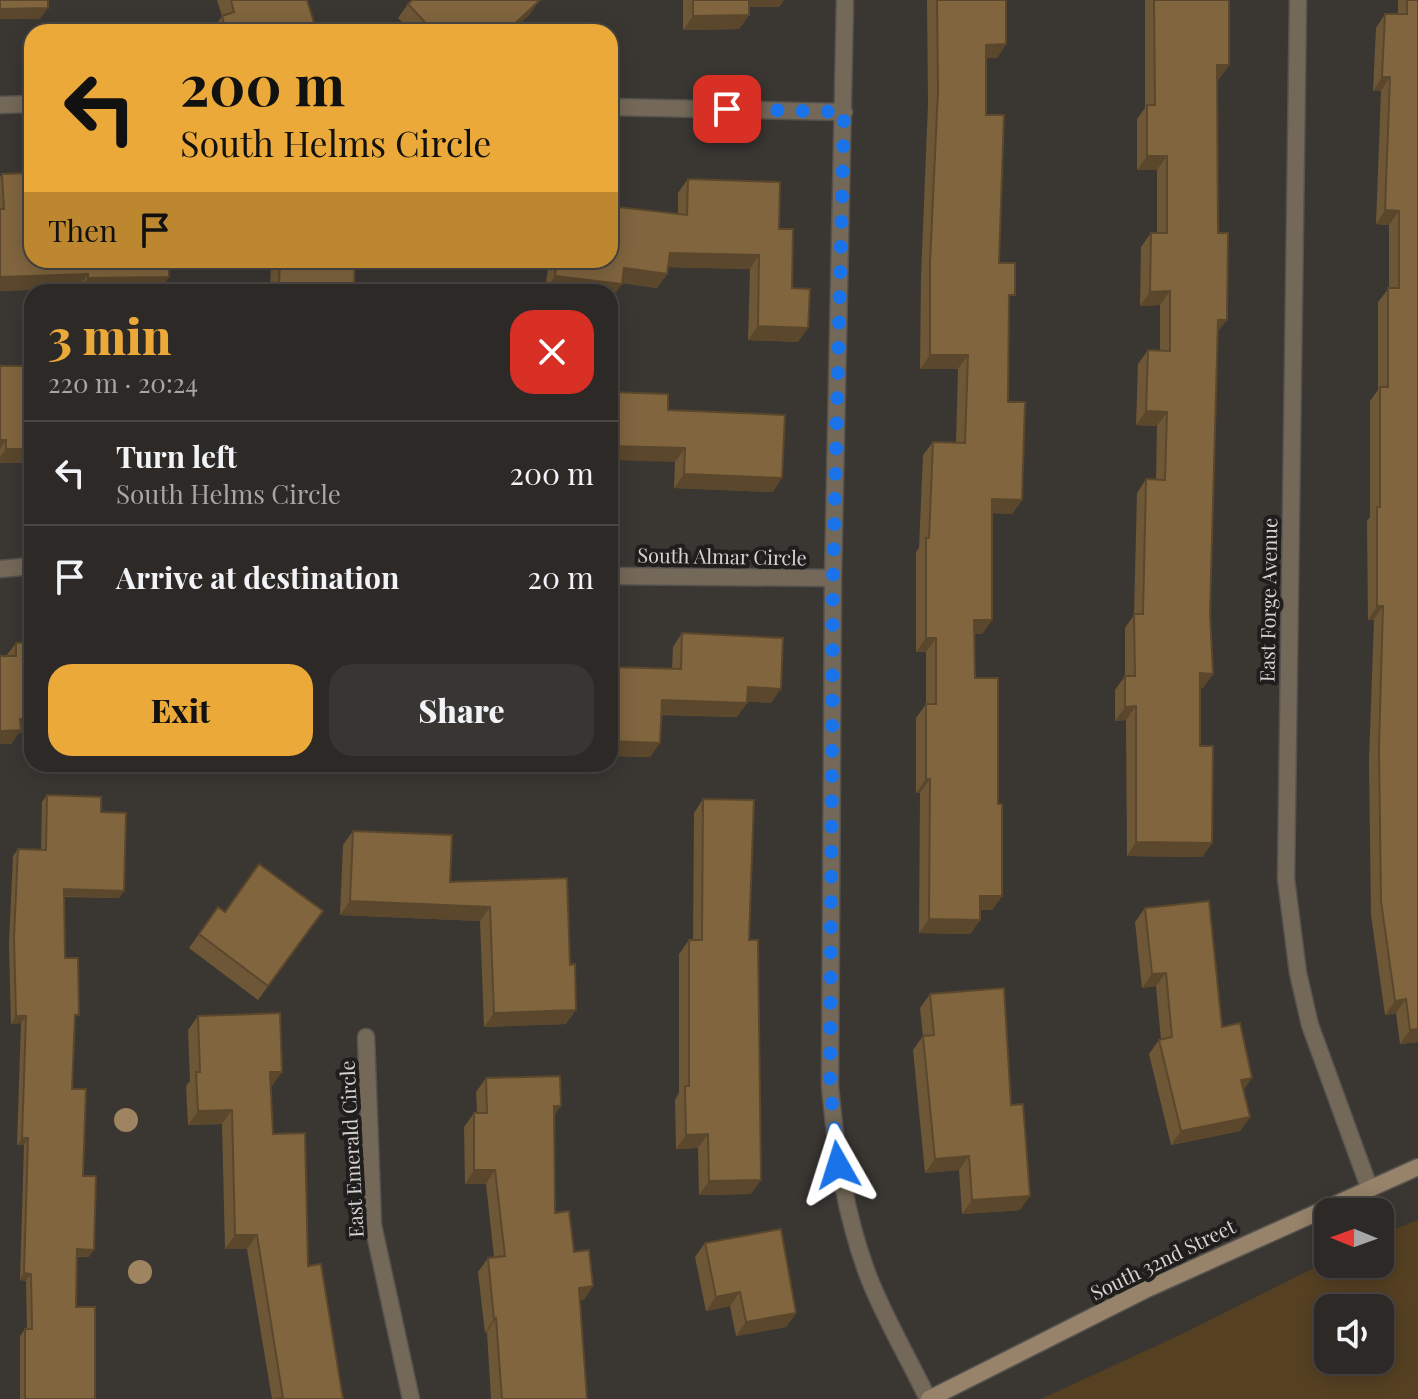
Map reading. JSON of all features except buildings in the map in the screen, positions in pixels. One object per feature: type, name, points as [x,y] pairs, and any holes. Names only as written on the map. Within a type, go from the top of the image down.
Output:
[{"type":"street","points":[[845,0],[833,578],[830,1086],[838,1165],[869,1279],[929,1399]]},
{"type":"street","name":"East Forge Avenue","points":[[1298,0],[1286,879],[1298,973],[1310,1025],[1369,1187]]},
{"type":"street","points":[[0,105],[24,104]]},
{"type":"street","points":[[618,107],[844,112]]},
{"type":"street","points":[[0,569],[24,567]]},
{"type":"street","name":"South Almar Circle","points":[[618,576],[833,578]]},
{"type":"street","name":"East Emerald Circle","points":[[366,1037],[373,1225],[411,1399]]},
{"type":"street","name":"South 32nd Street","points":[[929,1399],[1145,1290],[1418,1167]]},
{"type":"shaded area","points":[[1418,1220],[1418,1399],[1041,1399],[1314,1268],[1314,1278],[1394,1278],[1394,1229]]},
{"type":"route","points":[[727,109],[844,112],[833,578],[830,1086],[838,1165]]}]
